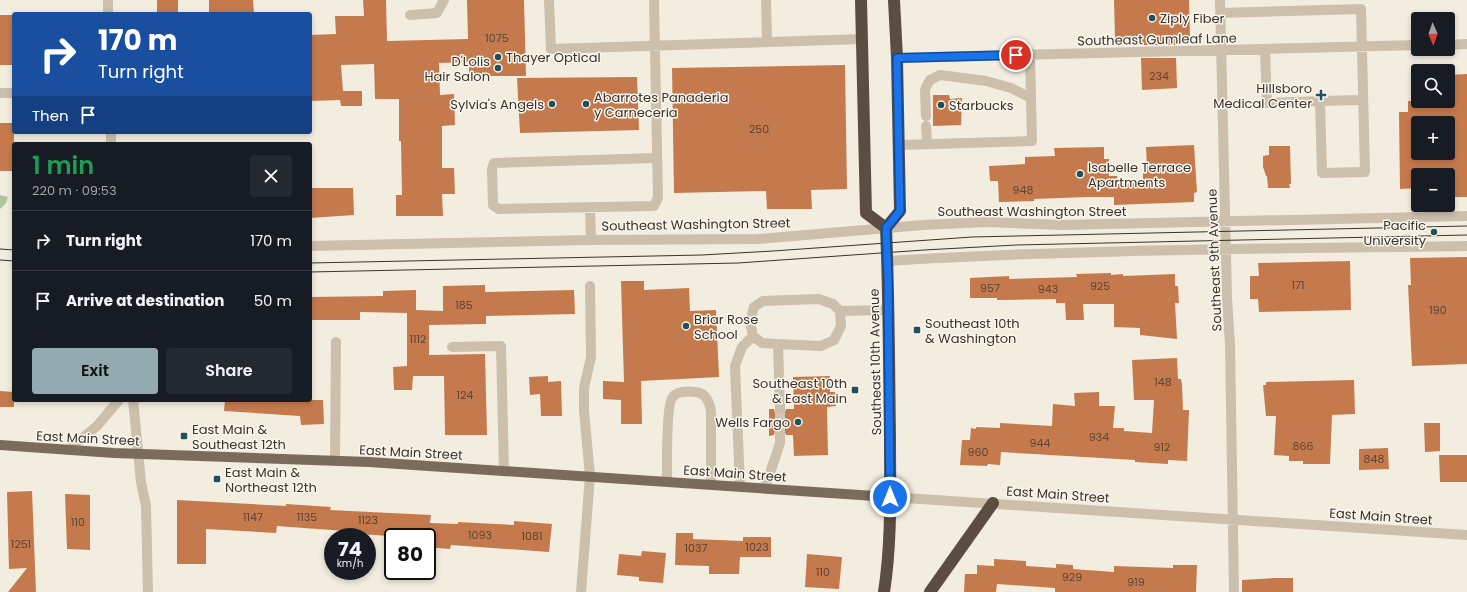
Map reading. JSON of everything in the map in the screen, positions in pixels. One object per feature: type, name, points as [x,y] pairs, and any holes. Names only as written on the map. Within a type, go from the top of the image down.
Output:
[{"type":"highway","points":[[861,0],[866,213],[886,228],[900,211],[897,58],[894,0]]},
{"type":"highway","name":"Southeast 10th Avenue","points":[[884,592],[888,560],[890,497],[886,228]]},
{"type":"highway","points":[[930,592],[993,503]]},
{"type":"main road","name":"East Main Street","points":[[0,445],[139,454],[335,461],[590,476],[890,497]]},
{"type":"street","points":[[108,0],[108,12]]},
{"type":"street","points":[[410,15],[437,13],[444,0]]},
{"type":"street","points":[[549,0],[550,49],[862,39]]},
{"type":"street","points":[[654,0],[658,198],[654,206],[499,209],[493,205],[492,169],[494,163],[657,158]]},
{"type":"street","points":[[766,0],[767,42]]},
{"type":"street","name":"Southeast 9th Avenue","points":[[1220,0],[1227,298],[1230,344],[1234,592]]},
{"type":"street","points":[[1220,13],[1361,10],[1365,172],[1322,173],[1320,101]]},
{"type":"street","points":[[1455,45],[1467,44]]},
{"type":"street","name":"Southeast Gumleaf Lane","points":[[897,58],[1411,45]]},
{"type":"street","points":[[1265,50],[1267,103],[1363,100]]},
{"type":"street","points":[[899,145],[1032,141],[1030,55]]},
{"type":"street","points":[[927,144],[925,90],[930,80],[940,75],[986,81],[1011,88],[1031,98]]},
{"type":"street","points":[[0,93],[12,93]]},
{"type":"street","points":[[590,208],[591,240]]},
{"type":"street","name":"Southeast Washington Street","points":[[312,246],[591,240],[758,239],[886,228],[987,222],[1062,225],[1467,216]]},
{"type":"street","points":[[887,261],[959,257],[1226,250],[1467,246]]},
{"type":"street","points":[[581,592],[590,476],[584,396],[586,375],[591,357],[590,286]]},
{"type":"street","points":[[819,299],[833,304],[840,311],[841,326],[834,340],[821,346],[762,343],[754,336],[750,322],[754,307],[763,301],[819,299]]},
{"type":"street","points":[[840,311],[888,310]]},
{"type":"street","points":[[740,486],[735,366],[742,347],[754,336]]},
{"type":"street","points":[[335,461],[336,342]]},
{"type":"street","points":[[778,344],[780,409]]},
{"type":"street","points":[[452,347],[501,346],[504,471]]},
{"type":"street","points":[[667,482],[669,412],[672,398],[678,393],[691,392],[700,393],[706,397],[710,404],[712,434],[711,484]]},
{"type":"street","points":[[68,450],[96,426],[117,402]]},
{"type":"street","points":[[133,402],[141,482],[146,506],[148,592]]},
{"type":"street","points":[[764,488],[780,443],[780,435]]},
{"type":"street","name":"East Main Street","points":[[890,497],[1467,535]]},
{"type":"green space","points":[[0,195],[8,197],[6,203],[0,209]]},
{"type":"building","points":[[157,0],[178,0],[178,12],[157,12]]},
{"type":"building","points":[[209,0],[253,0],[254,12],[209,12]]},
{"type":"building","points":[[363,0],[386,0],[387,41],[468,39],[467,0],[524,0],[526,76],[469,76],[469,62],[439,63],[440,95],[454,94],[455,125],[442,126],[442,168],[454,168],[455,194],[442,194],[443,216],[396,216],[396,195],[402,195],[401,141],[399,141],[399,99],[375,99],[374,64],[341,65],[343,91],[362,91],[362,106],[341,106],[340,100],[312,101],[312,35],[336,34],[335,16],[364,16]]},
{"type":"building","name":"Ziply Fiber","points":[[1114,0],[1189,0],[1190,37],[1175,37],[1175,45],[1141,45],[1140,38],[1115,39]]},
{"type":"building","points":[[0,15],[12,15],[12,65],[0,65]]},
{"type":"building","points":[[1141,58],[1176,58],[1177,88],[1142,90]]},
{"type":"building","points":[[845,65],[847,189],[811,190],[812,209],[767,209],[766,191],[674,193],[672,68]]},
{"type":"building","points":[[1467,74],[1467,197],[1455,197],[1455,168],[1411,168],[1411,188],[1400,189],[1399,112],[1408,112],[1408,101],[1411,101],[1411,108],[1455,108],[1455,75]]},
{"type":"building","points":[[637,77],[639,130],[520,133],[517,78]]},
{"type":"building","name":"Starbucks","points":[[933,95],[949,95],[950,99],[962,98],[961,125],[933,126]]},
{"type":"building","points":[[0,123],[12,123],[14,142],[12,142],[12,171],[0,171]]},
{"type":"building","name":"Isabelle Terrace Apartments","points":[[1194,145],[1197,192],[1194,193],[1194,202],[1114,205],[1114,197],[1087,197],[999,202],[998,181],[990,181],[989,166],[1025,164],[1025,157],[1055,156],[1054,148],[1104,147],[1104,159],[1109,159],[1109,176],[1117,176],[1117,184],[1143,183],[1143,168],[1147,168],[1146,147]]},
{"type":"building","points":[[1269,146],[1290,146],[1290,188],[1268,188],[1267,176],[1263,167],[1263,156],[1269,155]]},
{"type":"building","points":[[312,188],[353,188],[354,215],[312,218]]},
{"type":"building","points":[[1467,257],[1467,364],[1412,366],[1408,285],[1411,285],[1410,258]]},
{"type":"building","points":[[1350,261],[1351,310],[1259,312],[1258,299],[1250,299],[1250,276],[1259,276],[1258,263]]},
{"type":"building","points":[[1111,273],[1111,275],[1123,274],[1123,276],[1175,274],[1175,286],[1178,286],[1179,303],[1175,303],[1177,339],[1140,335],[1140,328],[1114,327],[1114,304],[1083,304],[1084,320],[1066,320],[1065,303],[1056,303],[1056,299],[997,300],[997,298],[970,298],[970,278],[1009,276],[1009,279],[1077,277],[1076,274]]},
{"type":"building","points":[[621,281],[644,281],[644,290],[689,288],[690,311],[716,310],[719,377],[641,381],[642,424],[621,424],[621,400],[603,399],[603,381],[624,382]]},
{"type":"building","points":[[485,285],[485,292],[574,290],[575,314],[486,316],[486,324],[429,325],[429,355],[485,354],[487,435],[445,435],[444,376],[413,376],[412,390],[394,390],[393,367],[407,366],[407,313],[360,312],[360,320],[312,320],[312,297],[383,296],[383,291],[416,290],[416,310],[443,311],[443,286]]},
{"type":"building","points":[[1177,358],[1178,379],[1181,379],[1182,385],[1183,410],[1189,410],[1187,461],[1168,460],[1168,464],[1135,462],[1135,460],[1001,452],[1000,465],[960,465],[962,440],[970,440],[971,428],[1000,428],[1000,423],[1052,426],[1053,404],[1075,406],[1074,393],[1099,392],[1099,406],[1115,406],[1113,428],[1124,428],[1124,431],[1152,433],[1154,400],[1134,400],[1132,360]]},
{"type":"building","points":[[548,376],[548,382],[561,381],[562,416],[541,416],[540,394],[530,395],[529,377]]},
{"type":"building","name":"Wells Fargo","points":[[830,376],[830,392],[835,392],[836,406],[827,407],[828,455],[794,456],[793,435],[786,435],[784,430],[780,429],[775,431],[774,435],[769,436],[769,409],[774,409],[775,413],[780,415],[784,414],[786,409],[794,409],[793,377]]},
{"type":"building","points":[[1354,380],[1355,414],[1332,415],[1330,464],[1303,464],[1303,461],[1289,461],[1289,456],[1274,455],[1276,416],[1266,416],[1263,385],[1266,385],[1266,382]]},
{"type":"building","points":[[0,391],[12,392],[12,402],[14,402],[14,407],[0,407]]},
{"type":"building","points":[[312,400],[323,400],[324,424],[301,425],[300,416],[224,411],[225,402],[312,402]]},
{"type":"building","points":[[1424,423],[1440,423],[1440,451],[1425,452]]},
{"type":"building","points":[[1388,448],[1389,469],[1359,470],[1359,449]]},
{"type":"building","points":[[1439,455],[1467,455],[1467,482],[1440,482]]},
{"type":"building","points":[[32,491],[36,592],[8,592],[27,568],[9,569],[7,492]]},
{"type":"building","points":[[65,494],[90,495],[90,550],[67,549]]},
{"type":"building","points":[[177,500],[286,506],[286,504],[331,507],[330,510],[431,515],[430,523],[458,524],[458,522],[514,525],[514,521],[552,524],[549,552],[451,545],[450,549],[436,548],[436,528],[384,528],[384,536],[376,535],[376,528],[324,528],[324,529],[277,526],[276,533],[206,529],[206,564],[177,564]]},
{"type":"building","points":[[676,533],[693,533],[693,539],[743,541],[743,537],[771,537],[771,557],[740,557],[739,574],[709,574],[709,566],[675,565]]},
{"type":"building","points":[[642,551],[666,553],[663,583],[639,581],[639,577],[617,575],[619,554],[641,556]]},
{"type":"building","points":[[807,554],[842,557],[839,589],[805,587]]},
{"type":"building","points":[[994,559],[1026,561],[1026,566],[1056,568],[1056,564],[1073,565],[1073,569],[1114,572],[1114,566],[1173,568],[1173,565],[1197,565],[1196,592],[1055,592],[1055,588],[997,584],[996,592],[964,592],[965,574],[977,574],[977,565],[994,566]]},
{"type":"building","points":[[1293,578],[1293,592],[1242,592],[1242,580]]},
{"type":"tunnel","points":[[780,409],[780,435]]},
{"type":"tram line","points":[[312,263],[702,255],[972,237],[1467,226]]},
{"type":"tram line","points":[[312,272],[738,263],[1016,245],[1467,235]]},
{"type":"tram line","points":[[0,249],[12,250]]},
{"type":"tram line","points":[[0,260],[12,261]]},
{"type":"place","name":"Ziply Fiber","points":[[1152,18]]},
{"type":"place","name":"Thayer Optical","points":[[498,57]]},
{"type":"place","name":"D'Lolis Hair Salon","points":[[498,68]]},
{"type":"place","name":"Hillsboro Medical Center","points":[[1321,95]]},
{"type":"place","name":"Sylvia's Angels","points":[[552,104]]},
{"type":"place","name":"Abarrotes Panaderia y Carneceria","points":[[586,104]]},
{"type":"place","name":"Starbucks","points":[[941,105]]},
{"type":"place","name":"Isabelle Terrace Apartments","points":[[1080,174]]},
{"type":"place","name":"Pacific University","points":[[1434,232]]},
{"type":"place","name":"Briar Rose School","points":[[686,326]]},
{"type":"place","name":"Southeast 10th & Washington","points":[[917,330]]},
{"type":"place","name":"Southeast 10th & East Main","points":[[855,390]]},
{"type":"place","name":"Wells Fargo","points":[[798,422]]},
{"type":"place","name":"East Main & Southeast 12th","points":[[184,436]]},
{"type":"place","name":"East Main & Northeast 12th","points":[[217,479]]},
{"type":"route","points":[[890,497],[888,279],[886,228],[900,211],[897,58],[1016,55]]}]
